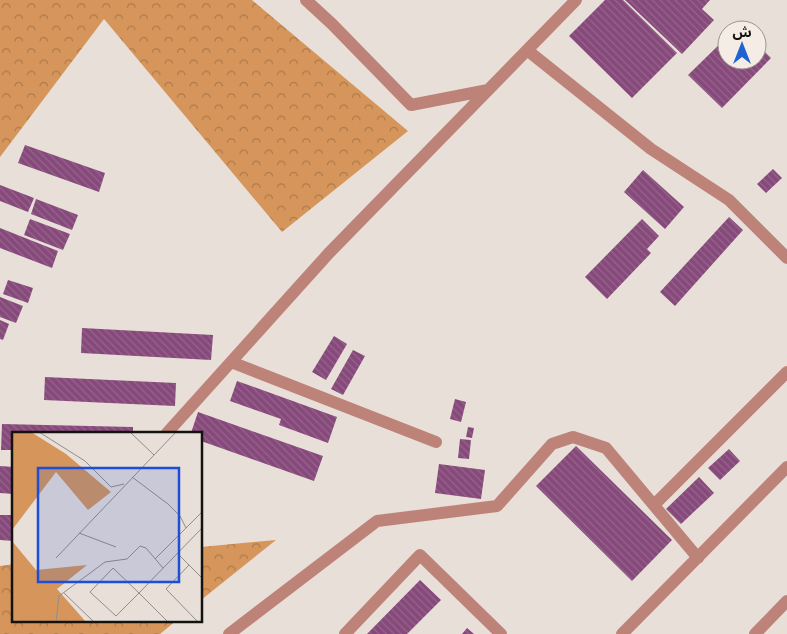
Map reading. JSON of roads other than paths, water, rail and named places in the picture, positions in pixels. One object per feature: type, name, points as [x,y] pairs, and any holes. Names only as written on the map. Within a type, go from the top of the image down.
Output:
[{"type":"street","points":[[306,0],[411,105],[488,90]]},
{"type":"street","points":[[167,432],[329,253],[576,0]]},
{"type":"street","points":[[527,50],[651,149],[729,200],[787,258]]},
{"type":"street","points":[[231,362],[436,442]]},
{"type":"street","points":[[654,505],[787,372]]},
{"type":"street","points":[[229,634],[377,521],[497,506],[552,444],[573,436],[606,448],[698,558]]},
{"type":"street","points":[[622,634],[784,476]]},
{"type":"street","points":[[345,634],[420,555],[501,634]]},
{"type":"street","points":[[755,634],[787,601]]}]
